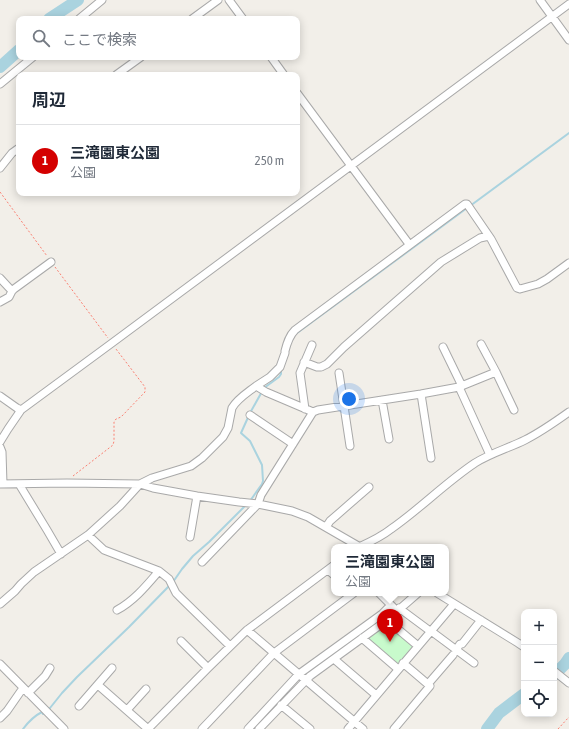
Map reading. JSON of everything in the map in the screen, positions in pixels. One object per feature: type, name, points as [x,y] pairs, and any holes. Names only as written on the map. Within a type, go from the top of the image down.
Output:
[{"type":"street","points":[[83,16],[102,0]]},
{"type":"street","points":[[196,16],[218,0]]},
{"type":"street","points":[[229,0],[241,16]]},
{"type":"street","points":[[540,0],[569,40]]},
{"type":"street","points":[[0,442],[21,410],[569,4]]},
{"type":"street","points":[[0,84],[29,60]]},
{"type":"street","points":[[120,72],[137,60]]},
{"type":"street","points":[[273,60],[282,72]]},
{"type":"street","points":[[300,97],[409,244]]},
{"type":"street","points":[[0,168],[16,150]]},
{"type":"street","points":[[0,604],[15,591],[28,576],[88,535],[120,506],[140,484],[152,478],[191,466],[202,458],[223,437],[228,428],[233,405],[243,395],[270,377],[280,367],[286,353],[285,351],[288,340],[295,330],[409,244],[465,204],[470,207],[489,236],[514,284],[520,290],[542,281],[569,263]]},
{"type":"street","points":[[304,362],[317,367],[327,364],[344,347],[441,262],[480,238],[489,236]]},
{"type":"street","points":[[0,302],[9,297],[12,291],[52,262]]},
{"type":"street","points":[[0,278],[12,291]]},
{"type":"street","points":[[481,344],[514,410]]},
{"type":"street","points":[[305,409],[300,373],[312,346]]},
{"type":"street","points":[[443,347],[490,455]]},
{"type":"street","points":[[202,562],[261,495],[313,412],[460,387],[496,372]]},
{"type":"street","points":[[339,374],[350,446]]},
{"type":"street","points":[[257,387],[313,412]]},
{"type":"street","points":[[420,394],[431,458]]},
{"type":"street","points":[[0,396],[21,410]]},
{"type":"street","points":[[382,400],[388,439]]},
{"type":"street","points":[[365,544],[390,530],[476,463],[490,455],[535,435],[569,412]]},
{"type":"street","points":[[250,415],[294,444]]},
{"type":"street","points":[[0,446],[2,452],[2,484],[140,484],[153,488],[197,496],[255,503],[292,510],[308,517],[354,544]]},
{"type":"street","points":[[19,484],[61,554]]},
{"type":"street","points":[[326,527],[330,521],[369,487]]},
{"type":"street","points":[[190,537],[197,496]]},
{"type":"street","points":[[88,535],[104,550],[159,571],[170,579],[176,593],[230,646]]},
{"type":"street","points":[[98,685],[148,729],[247,630],[331,567]]},
{"type":"street","points":[[117,610],[130,601],[159,571]]},
{"type":"street","points":[[202,729],[274,653],[350,596]]},
{"type":"street","points":[[382,596],[391,605],[430,631],[454,652],[474,663]]},
{"type":"street","points":[[259,729],[305,680],[387,620],[414,596]]},
{"type":"street","points":[[442,596],[521,645]]},
{"type":"street","points":[[348,729],[454,604]]},
{"type":"street","points":[[248,729],[299,674],[382,614],[391,605]]},
{"type":"street","points":[[387,620],[418,646]]},
{"type":"street","points":[[394,729],[430,686],[428,684],[481,620]]},
{"type":"street","points":[[247,630],[363,729]]},
{"type":"street","points":[[362,638],[428,684]]},
{"type":"street","points":[[182,641],[208,668]]},
{"type":"street","points":[[334,659],[376,695]]},
{"type":"street","points":[[0,664],[49,714],[60,728]]},
{"type":"street","points":[[0,718],[26,690],[45,676],[50,668]]},
{"type":"street","points":[[79,706],[112,668]]},
{"type":"street","points":[[557,673],[569,683]]},
{"type":"street","points":[[127,710],[146,689]]},
{"type":"street","points":[[281,705],[310,729]]},
{"type":"path","points":[[0,192],[145,387],[145,392],[121,417],[116,419],[114,422],[113,445],[69,479],[67,483]]},
{"type":"path","points":[[558,729],[569,717]]},
{"type":"green space","points":[[388,624],[413,644],[413,648],[399,664],[396,664],[367,639]]},
{"type":"waterway","points":[[54,16],[78,0]]},
{"type":"waterway","points":[[0,67],[16,53]]},
{"type":"waterway","points":[[470,206],[569,133]]},
{"type":"waterway","points":[[293,336],[467,208]]},
{"type":"waterway","points":[[250,501],[262,484],[262,465],[250,441],[241,433],[264,388],[279,377],[281,371]]},
{"type":"waterway","points":[[173,582],[193,556],[246,505]]},
{"type":"waterway","points":[[23,729],[34,717],[42,712],[43,714],[50,708],[77,677],[170,585]]},
{"type":"waterway","points":[[557,672],[569,658]]},
{"type":"waterway","points":[[487,729],[499,713],[521,696]]},
{"type":"place","name":"三滝園東公園","points":[[390,642]]}]
